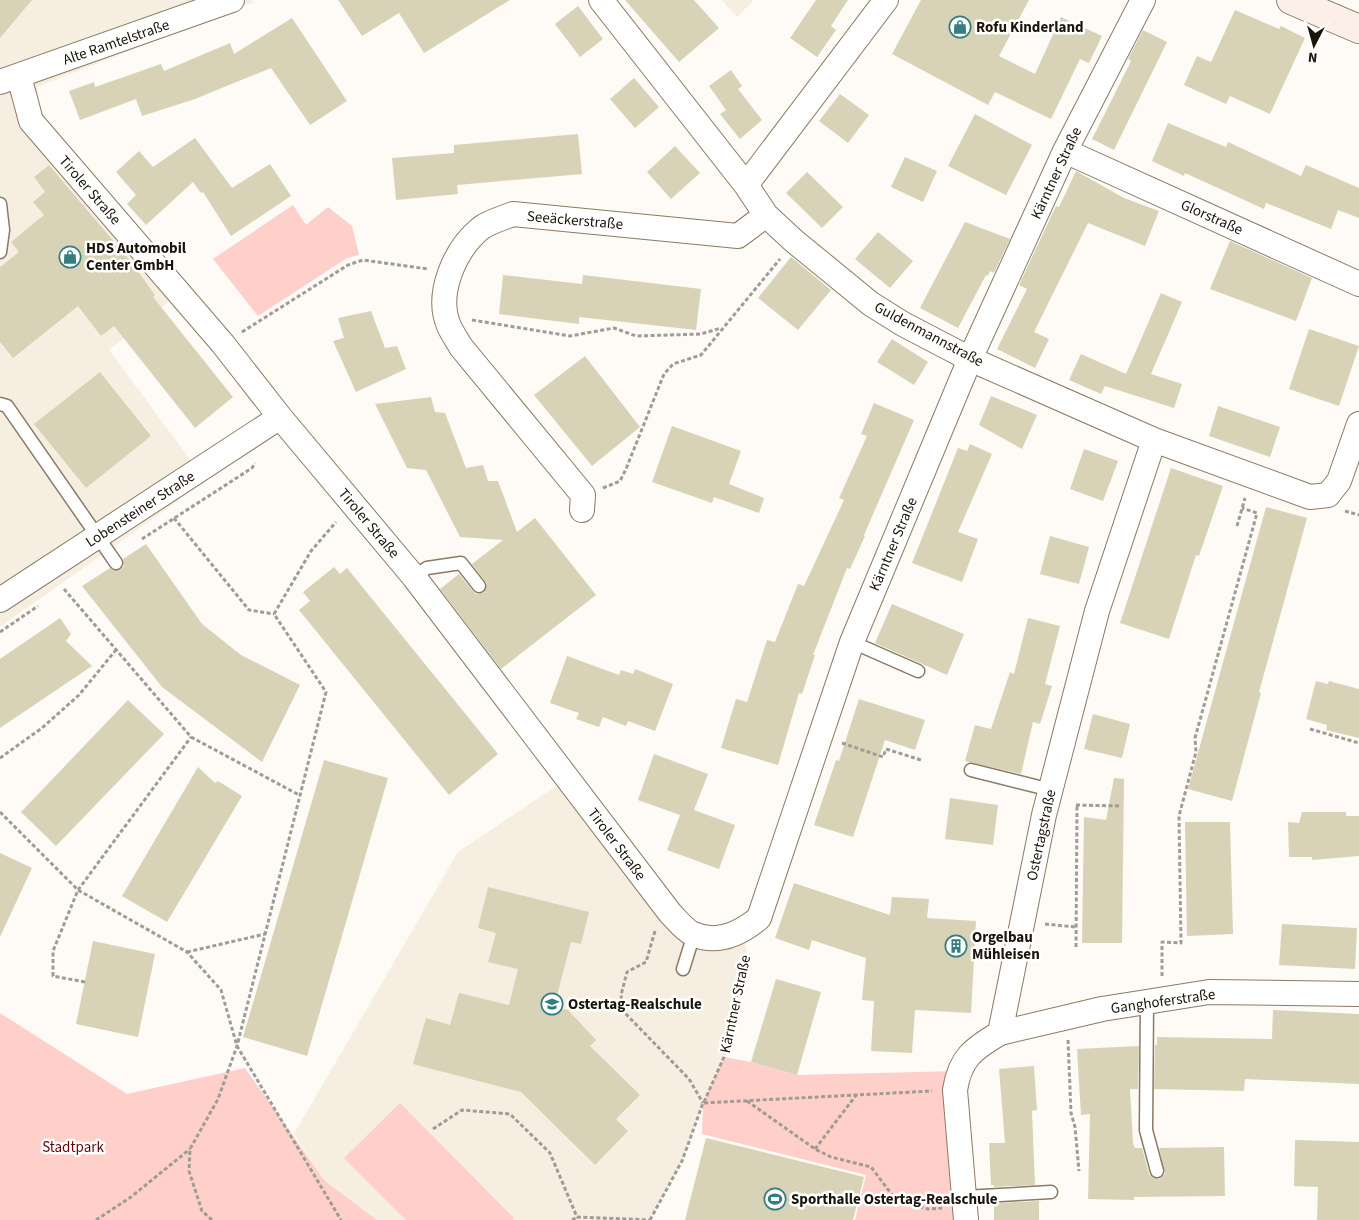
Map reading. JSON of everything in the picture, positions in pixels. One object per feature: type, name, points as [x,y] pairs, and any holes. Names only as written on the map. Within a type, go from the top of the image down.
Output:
[{"type":"street","name":"Alte Ramtelstraße","points":[[10,79],[232,0]]},
{"type":"street","name":"Guldenmannstraße","points":[[601,0],[746,185],[766,215],[794,241],[871,304],[903,324],[970,359],[1154,440],[1310,496],[1328,495],[1339,481],[1359,424]]},
{"type":"street","points":[[746,185],[886,0]]},
{"type":"street","name":"Kärntner Straße","points":[[741,932],[759,918],[852,642],[970,359],[1065,151],[1144,0]]},
{"type":"street","points":[[1291,0],[1359,29]]},
{"type":"street","name":"Tiroler Straße","points":[[10,79],[30,121],[223,344],[280,417],[414,577],[472,642],[670,913],[694,934]]},
{"type":"street","name":"Glorstraße","points":[[1065,151],[1359,284]]},
{"type":"street","name":"Seeäckerstraße","points":[[582,510],[583,495],[461,347],[448,325],[446,290],[449,272],[467,242],[482,227],[513,214],[738,236],[766,215]]},
{"type":"street","name":"Lobensteiner Straße","points":[[0,600],[280,417]]},
{"type":"street","name":"Ostertagstraße","points":[[1000,1033],[1050,793],[1097,611],[1154,440]]},
{"type":"street","points":[[694,934],[714,938],[741,932]]},
{"type":"street","name":"Ganghoferstraße","points":[[1000,1033],[1102,1009],[1209,992],[1359,994]]},
{"type":"street","points":[[965,1208],[955,1090],[958,1071],[973,1049],[1000,1033]]},
{"type":"lane","points":[[0,204],[3,230],[0,252]]},
{"type":"lane","points":[[0,404],[8,406],[116,564]]},
{"type":"lane","points":[[414,577],[427,568],[461,563],[479,586]]},
{"type":"lane","points":[[852,642],[918,671]]},
{"type":"lane","points":[[971,770],[1050,793]]},
{"type":"lane","points":[[683,969],[694,934]]},
{"type":"lane","points":[[1155,1001],[1146,1130],[1157,1171]]},
{"type":"lane","points":[[965,1208],[1051,1192]]},
{"type":"path","points":[[620,481],[664,374],[673,364],[700,355],[794,241]]},
{"type":"path","points":[[223,344],[348,265],[363,260],[449,272]]},
{"type":"path","points":[[447,315],[570,336],[614,328],[636,336],[701,334],[722,327]]},
{"type":"path","points":[[1237,526],[1251,476]]},
{"type":"path","points":[[274,614],[311,551],[331,525],[356,507]]},
{"type":"path","points":[[1155,1001],[1162,942],[1181,943],[1179,816],[1196,752],[1195,738],[1257,513],[1242,508]]},
{"type":"path","points":[[96,1220],[131,1197],[190,1149],[218,1099],[237,1046],[326,692],[274,614],[249,610],[174,518]]},
{"type":"path","points":[[64,589],[115,651],[191,737],[301,796]]},
{"type":"path","points":[[0,758],[42,728],[79,696],[115,651]]},
{"type":"path","points":[[1310,729],[1359,743]]},
{"type":"path","points":[[820,736],[883,757],[886,749],[921,760]]},
{"type":"path","points":[[85,982],[53,976],[53,951],[78,890],[191,737]]},
{"type":"path","points":[[1050,793],[1077,806],[1121,806]]},
{"type":"path","points":[[1076,947],[1077,806]]},
{"type":"path","points":[[0,812],[78,890],[188,952],[221,990],[237,1046],[342,1220]]},
{"type":"path","points":[[670,913],[657,925],[646,962],[627,972],[621,995],[623,1011],[688,1079],[703,1103],[858,1093],[955,1090]]},
{"type":"path","points":[[1023,921],[1076,928]]},
{"type":"path","name":"Kärntner Straße","points":[[651,1220],[682,1161],[703,1103],[724,1057],[747,950],[741,932]]},
{"type":"path","points":[[188,952],[265,934]]},
{"type":"path","points":[[1067,1017],[1071,1113],[1075,1127],[1079,1172]]},
{"type":"path","points":[[815,1149],[858,1093]]},
{"type":"path","points":[[746,1101],[815,1149],[831,1157],[871,1166],[896,1200],[928,1209],[965,1208]]},
{"type":"path","points":[[433,1129],[462,1110],[510,1114],[550,1153],[577,1217]]},
{"type":"path","points":[[190,1149],[190,1171],[202,1211],[212,1220]]},
{"type":"path","points":[[572,1220],[577,1217],[651,1220]]},
{"type":"shaded area","points":[[0,0],[252,0],[254,2],[37,87],[42,120],[184,289],[109,350],[206,481],[0,627]]},
{"type":"shaded area","points":[[722,0],[754,0],[737,17]]},
{"type":"shaded area","name":"Ostertag-Realschule","points":[[562,782],[686,929],[741,932],[747,950],[724,1057],[703,1103],[682,1161],[650,1220],[377,1220],[325,1181],[294,1134],[458,852]]},
{"type":"green space","points":[[293,205],[306,225],[328,207],[352,226],[359,255],[347,258],[258,316],[213,259]]},
{"type":"green space","name":"Stadtpark","points":[[0,1013],[127,1094],[245,1068],[325,1181],[377,1220],[0,1220]]},
{"type":"green space","points":[[724,1057],[751,1062],[797,1075],[958,1071],[966,1220],[855,1220],[866,1175],[702,1134],[703,1103]]},
{"type":"green space","points":[[400,1103],[514,1218],[513,1220],[406,1220],[344,1158]]},
{"type":"building","points":[[0,0],[32,0],[0,38]]},
{"type":"building","points":[[338,0],[510,0],[424,53],[399,13],[362,36]]},
{"type":"building","points":[[625,0],[694,0],[719,28],[679,62]]},
{"type":"building","points":[[816,0],[848,0],[831,26],[836,30],[817,57],[790,38]]},
{"type":"building","name":"Rofu Kinderland","points":[[921,0],[1029,0],[999,56],[1035,74],[1061,17],[1102,36],[1089,63],[1080,59],[1051,119],[995,92],[988,105],[892,54]]},
{"type":"building","points":[[578,6],[603,39],[580,57],[555,24]]},
{"type":"building","points":[[1235,10],[1279,29],[1281,26],[1305,38],[1270,114],[1230,96],[1226,104],[1184,85],[1197,56],[1211,62]]},
{"type":"building","points":[[292,18],[347,101],[310,125],[271,68],[195,99],[142,116],[136,99],[80,120],[69,91],[94,82],[95,87],[161,64],[164,71],[230,43],[234,54]]},
{"type":"building","points":[[1143,30],[1167,42],[1114,150],[1092,139],[1131,61],[1128,59]]},
{"type":"building","points":[[731,70],[742,86],[738,89],[762,120],[740,139],[720,114],[726,110],[709,86]]},
{"type":"building","points":[[634,78],[659,107],[635,128],[610,99]]},
{"type":"building","points":[[840,94],[869,115],[848,143],[819,121]]},
{"type":"building","points":[[975,114],[1032,145],[1006,195],[948,166]]},
{"type":"building","points":[[1168,123],[1226,147],[1228,142],[1301,176],[1306,165],[1359,188],[1359,218],[1338,210],[1331,229],[1266,203],[1264,209],[1185,173],[1184,176],[1152,161]]},
{"type":"building","points":[[578,134],[582,174],[457,185],[458,194],[396,200],[392,158],[454,153],[454,145]]},
{"type":"building","points":[[195,138],[232,188],[270,164],[291,196],[231,236],[203,192],[201,193],[193,182],[146,225],[127,204],[136,195],[116,172],[139,151],[153,167]]},
{"type":"building","points":[[675,146],[700,173],[671,199],[647,172]]},
{"type":"building","points":[[905,157],[937,171],[923,202],[891,187]]},
{"type":"building","points":[[49,165],[132,263],[155,295],[153,297],[233,397],[195,428],[114,326],[101,336],[78,306],[13,358],[0,342],[0,267],[19,252],[11,242],[44,215],[33,202],[45,192],[34,177]]},
{"type":"building","points":[[1076,171],[1124,198],[1159,211],[1145,246],[1088,223],[1034,332],[1049,339],[1035,368],[997,349],[1027,289],[1019,285],[1056,206],[1059,207]]},
{"type":"building","points":[[807,172],[843,207],[822,228],[786,193]]},
{"type":"building","points":[[965,222],[1010,239],[994,273],[990,271],[988,276],[986,275],[958,328],[920,308]]},
{"type":"building","points":[[878,232],[913,261],[890,288],[855,259]]},
{"type":"building","points":[[1230,241],[1312,278],[1296,321],[1210,289]]},
{"type":"building","points":[[791,257],[831,290],[798,330],[758,298]]},
{"type":"building","points":[[503,275],[582,284],[583,275],[701,289],[696,330],[579,317],[579,324],[499,314]]},
{"type":"building","points":[[1161,293],[1182,302],[1151,374],[1182,384],[1174,408],[1105,386],[1101,394],[1069,380],[1081,354],[1126,374]]},
{"type":"building","points":[[371,311],[385,348],[397,346],[406,369],[356,392],[333,341],[344,338],[338,318]]},
{"type":"building","points":[[1309,329],[1359,346],[1339,406],[1289,389]]},
{"type":"building","points":[[892,339],[928,362],[914,385],[877,362]]},
{"type":"building","points":[[585,356],[640,427],[592,466],[534,395]]},
{"type":"building","points":[[100,372],[151,436],[86,488],[34,424]]},
{"type":"building","points":[[991,396],[1037,415],[1022,449],[979,425]]},
{"type":"building","points":[[431,397],[435,412],[445,413],[466,468],[483,465],[488,481],[498,481],[517,532],[535,518],[596,595],[501,669],[440,589],[459,574],[476,594],[484,593],[487,584],[472,564],[503,540],[460,537],[426,470],[407,468],[375,404]]},
{"type":"building","points":[[874,403],[914,420],[865,536],[850,569],[847,568],[813,655],[815,655],[802,694],[799,693],[778,765],[721,748],[736,699],[747,702],[767,640],[775,642],[798,584],[804,586],[844,500],[839,498],[867,436],[861,434]]},
{"type":"building","points":[[1218,406],[1280,427],[1270,457],[1209,436]]},
{"type":"building","points":[[672,426],[741,451],[729,484],[764,498],[759,513],[714,497],[712,503],[652,482]]},
{"type":"building","points":[[970,444],[992,454],[958,532],[978,539],[962,582],[912,563],[958,448],[967,451]]},
{"type":"building","points":[[1084,449],[1118,461],[1103,501],[1070,489]]},
{"type":"building","points":[[1171,468],[1223,486],[1199,556],[1196,555],[1169,639],[1120,623]]},
{"type":"building","points":[[1266,507],[1307,518],[1259,692],[1261,693],[1232,801],[1188,789]]},
{"type":"building","points":[[1050,536],[1089,547],[1079,584],[1040,574]]},
{"type":"building","points":[[146,544],[202,624],[241,655],[300,685],[262,762],[162,687],[82,586],[110,568],[120,570],[124,566],[123,559]]},
{"type":"building","points":[[334,567],[340,574],[347,568],[498,754],[449,795],[299,610],[310,601],[303,592]]},
{"type":"building","points":[[892,604],[964,634],[947,675],[875,643]]},
{"type":"building","points":[[60,618],[71,634],[66,641],[92,666],[0,728],[0,659]]},
{"type":"building","points":[[1028,618],[1060,626],[1045,684],[1052,686],[1040,724],[1033,722],[1021,774],[965,761],[975,725],[991,729],[1010,672],[1014,674]]},
{"type":"building","points":[[567,656],[619,675],[621,670],[633,674],[635,669],[673,684],[655,731],[628,721],[626,726],[603,717],[599,727],[576,719],[579,713],[550,703]]},
{"type":"building","points":[[1316,681],[1328,684],[1329,681],[1359,689],[1359,738],[1326,730],[1327,725],[1306,719]]},
{"type":"building","points":[[859,699],[925,720],[915,750],[885,740],[853,837],[814,825],[836,760],[839,761]]},
{"type":"building","points":[[128,700],[164,734],[56,846],[21,812]]},
{"type":"building","points":[[1093,714],[1130,724],[1122,758],[1084,749]]},
{"type":"building","points":[[654,754],[708,774],[694,810],[735,825],[719,869],[667,850],[680,815],[638,800]]},
{"type":"building","points":[[324,760],[388,778],[307,1056],[243,1037]]},
{"type":"building","points":[[198,767],[215,783],[218,781],[242,796],[167,922],[122,896]]},
{"type":"building","points":[[1114,778],[1124,779],[1122,943],[1082,943],[1084,817],[1106,820]]},
{"type":"building","points":[[950,798],[998,805],[993,845],[945,839]]},
{"type":"building","points":[[1302,812],[1346,812],[1346,816],[1359,816],[1359,856],[1312,860],[1312,857],[1289,857],[1288,822],[1299,823]]},
{"type":"building","points":[[1185,822],[1230,822],[1233,934],[1187,936]]},
{"type":"building","points":[[0,853],[32,868],[0,937]]},
{"type":"building","points":[[794,883],[890,915],[892,897],[929,899],[927,918],[976,921],[971,1013],[915,1010],[912,1053],[871,1051],[874,1001],[862,1000],[866,958],[812,940],[809,950],[775,938]]},
{"type":"building","points":[[488,887],[589,912],[581,944],[571,942],[554,1007],[568,1010],[596,1040],[590,1046],[640,1095],[616,1119],[628,1131],[595,1165],[521,1092],[413,1064],[426,1018],[450,1025],[459,993],[509,1005],[518,969],[488,962],[496,933],[478,928]]},
{"type":"building","points":[[1282,924],[1357,928],[1355,969],[1279,965]]},
{"type":"building","points":[[93,941],[155,954],[138,1037],[76,1024]]},
{"type":"building","points":[[776,979],[821,992],[797,1075],[751,1062]]},
{"type":"building","points":[[1273,1010],[1359,1014],[1359,1084],[1245,1079],[1244,1091],[1154,1089],[1155,1045],[1157,1045],[1157,1037],[1272,1039]]},
{"type":"building","points":[[1139,1046],[1138,1089],[1130,1089],[1133,1143],[1135,1148],[1142,1148],[1149,1174],[1159,1179],[1165,1174],[1159,1148],[1224,1147],[1225,1196],[1134,1197],[1134,1200],[1088,1199],[1090,1114],[1081,1115],[1077,1049]]},
{"type":"building","points":[[1034,1066],[1037,1110],[1032,1111],[1035,1185],[994,1187],[994,1185],[991,1185],[989,1143],[1005,1143],[999,1069]]},
{"type":"building","name":"Sporthalle Ostertag-Realschule","points":[[706,1138],[864,1177],[853,1220],[685,1220]]},
{"type":"building","points":[[1295,1140],[1359,1142],[1359,1220],[1317,1220],[1318,1187],[1294,1186]]},
{"type":"building","points":[[1039,1201],[1039,1220],[994,1220],[994,1203]]},
{"type":"place","name":"Rofu Kinderland","points":[[960,27]]},
{"type":"place","name":"HDS Automobil Center GmbH","points":[[70,257]]},
{"type":"place","name":"Orgelbau Mühleisen","points":[[956,946]]},
{"type":"place","name":"Ostertag-Realschule","points":[[552,1004]]},
{"type":"place","name":"Sporthalle Ostertag-Realschule","points":[[775,1199]]}]
